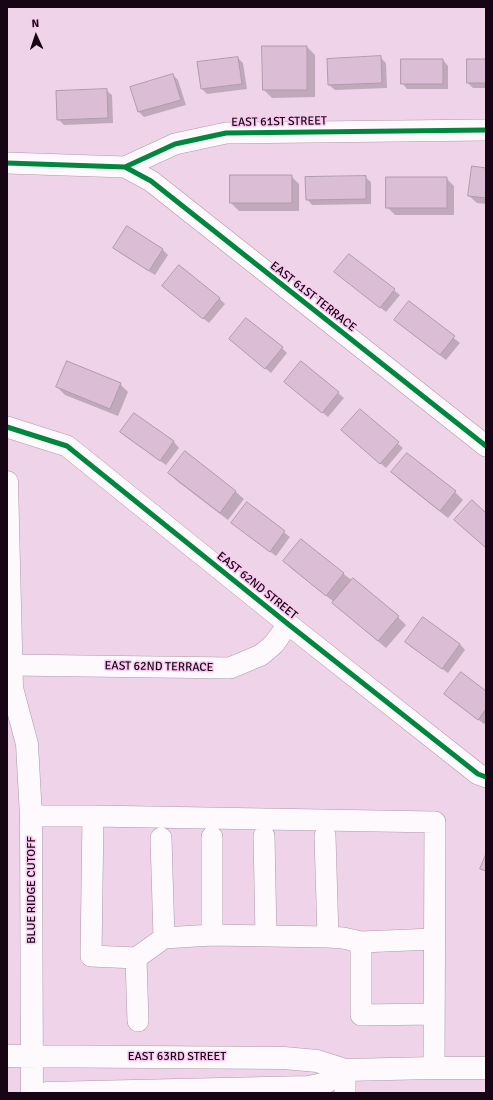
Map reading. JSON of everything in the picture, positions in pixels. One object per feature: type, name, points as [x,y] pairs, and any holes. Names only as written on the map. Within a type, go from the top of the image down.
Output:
[{"type":"main road","name":"BLUE RIDGE CUTOFF","points":[[7,482],[12,665],[9,694],[27,744],[31,816],[32,1093]]},
{"type":"main road","name":"EAST 63RD STREET","points":[[7,1056],[284,1058],[317,1060],[345,1070],[486,1068]]},
{"type":"main road","points":[[47,1093],[309,1087],[323,1084],[345,1070]]},
{"type":"street","name":"EAST 61ST STREET","points":[[7,163],[125,167],[175,144],[226,133],[486,130]]},
{"type":"street","name":"EAST 61ST TERRACE","points":[[125,167],[151,181],[486,446]]},
{"type":"street","name":"EAST 62ND STREET","points":[[7,427],[67,446],[288,624],[478,774],[486,777]]},
{"type":"street","name":"EAST 62ND TERRACE","points":[[12,665],[230,668],[261,656],[274,644],[288,624]]},
{"type":"street","points":[[31,816],[435,822],[434,1068]]},
{"type":"street","points":[[93,816],[92,956],[136,958],[164,938],[212,935],[328,937],[343,938],[361,942],[434,939]]},
{"type":"street","points":[[264,836],[266,936]]},
{"type":"street","points":[[325,836],[328,937]]},
{"type":"street","points":[[212,837],[212,935]]},
{"type":"street","points":[[161,838],[164,938]]},
{"type":"street","points":[[361,942],[361,1015],[434,1014]]},
{"type":"street","points":[[136,958],[138,1021]]},
{"type":"street","points":[[345,1070],[345,1093]]},
{"type":"building","points":[[262,46],[307,46],[307,90],[263,90]]},
{"type":"building","points":[[381,56],[382,83],[328,85],[327,59]]},
{"type":"building","points":[[238,57],[242,84],[201,89],[197,62]]},
{"type":"building","points":[[401,59],[443,59],[443,84],[401,84]]},
{"type":"building","points":[[467,59],[486,59],[486,83],[467,83]]},
{"type":"building","points":[[173,74],[181,100],[138,112],[130,87]]},
{"type":"building","points":[[107,89],[108,118],[57,120],[56,91]]},
{"type":"building","points":[[472,166],[486,168],[486,198],[468,196]]},
{"type":"building","points":[[230,175],[292,175],[292,203],[230,203]]},
{"type":"building","points":[[366,176],[366,199],[306,200],[305,177]]},
{"type":"building","points":[[386,177],[447,177],[447,208],[386,208]]},
{"type":"building","points":[[127,226],[163,249],[149,271],[113,248]]},
{"type":"building","points":[[349,254],[395,289],[380,308],[334,272]]},
{"type":"building","points":[[179,265],[220,298],[203,319],[162,286]]},
{"type":"building","points":[[409,301],[455,336],[440,355],[394,320]]},
{"type":"building","points":[[246,318],[283,347],[265,369],[229,339]]},
{"type":"building","points":[[67,361],[121,383],[110,409],[56,387]]},
{"type":"building","points":[[301,361],[339,392],[322,413],[284,382]]},
{"type":"building","points":[[360,409],[399,442],[380,464],[341,430]]},
{"type":"building","points":[[134,413],[174,441],[160,461],[120,432]]},
{"type":"building","points":[[185,451],[236,491],[220,513],[168,473]]},
{"type":"building","points":[[407,453],[456,491],[440,511],[391,472]]},
{"type":"building","points":[[472,500],[486,513],[486,548],[454,520]]},
{"type":"building","points":[[247,502],[285,531],[270,552],[231,523]]},
{"type":"building","points":[[301,539],[344,573],[326,596],[283,561]]},
{"type":"building","points":[[353,578],[399,616],[378,641],[332,603]]},
{"type":"building","points":[[423,617],[460,644],[442,669],[405,642]]},
{"type":"building","points":[[461,672],[486,691],[486,709],[478,720],[444,694]]},
{"type":"building","points":[[486,854],[486,871],[480,869]]},
{"type":"cycle path","points":[[7,163],[125,167],[175,144],[226,133],[486,130]]},
{"type":"cycle path","points":[[125,167],[151,181],[486,446]]},
{"type":"cycle path","points":[[7,427],[67,446],[288,624],[478,774],[486,777]]}]
